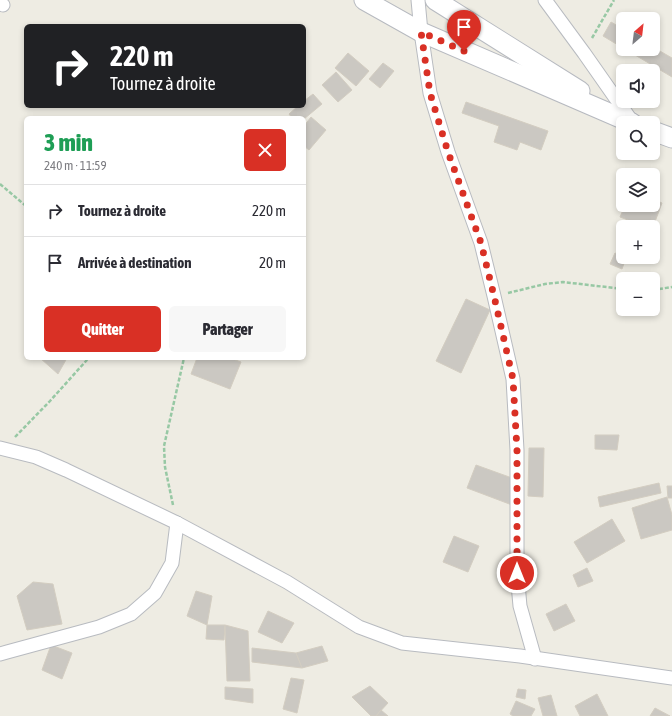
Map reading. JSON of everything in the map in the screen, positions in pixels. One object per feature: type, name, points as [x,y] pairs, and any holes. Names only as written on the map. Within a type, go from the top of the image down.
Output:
[{"type":"main road","points":[[364,0],[421,32],[617,116]]},
{"type":"main road","points":[[435,0],[622,116]]},
{"type":"main road","points":[[660,134],[672,138]]},
{"type":"street","points":[[418,0],[430,93],[448,152],[481,243],[513,379],[517,450],[517,573],[520,606],[535,658]]},
{"type":"street","points":[[545,0],[628,116]]},
{"type":"street","points":[[2,448],[36,457],[60,467],[178,523],[286,582],[360,627],[402,643],[489,652],[672,678]]},
{"type":"street","points":[[0,654],[99,627],[131,614],[155,593],[172,563],[178,523]]},
{"type":"path","points":[[584,53],[614,0]]},
{"type":"path","points":[[0,184],[24,204]]},
{"type":"path","points":[[494,296],[545,284],[563,282],[616,288]]},
{"type":"path","points":[[660,289],[672,287]]},
{"type":"path","points":[[2,448],[50,401],[87,360]]},
{"type":"path","points":[[178,523],[165,467],[164,446],[184,360]]},
{"type":"building","points":[[611,22],[616,25],[616,44],[603,36]]},
{"type":"building","points":[[660,51],[672,58],[672,77],[660,70],[660,64],[650,64],[637,56],[660,56]]},
{"type":"building","points":[[348,53],[369,71],[356,86],[335,68]]},
{"type":"building","points":[[383,63],[394,71],[380,88],[369,79]]},
{"type":"building","points":[[336,72],[352,90],[338,102],[322,85]]},
{"type":"building","points":[[313,94],[322,104],[306,117],[306,116],[290,116],[289,114],[296,108],[306,108],[306,99]]},
{"type":"building","points":[[466,102],[548,131],[541,150],[520,142],[517,150],[494,142],[499,126],[462,113]]},
{"type":"building","points":[[311,117],[326,130],[309,150],[306,148],[306,123]]},
{"type":"building","points":[[622,212],[659,212],[656,220],[628,220],[620,217]]},
{"type":"building","points":[[615,253],[616,264],[624,264],[622,269],[610,264]]},
{"type":"building","points":[[466,299],[490,310],[461,373],[436,361]]},
{"type":"building","points":[[42,360],[66,360],[58,374]]},
{"type":"building","points":[[196,360],[236,360],[241,362],[230,389],[191,374]]},
{"type":"building","points":[[595,435],[619,435],[617,450],[595,449]]},
{"type":"building","points":[[529,448],[544,448],[543,497],[528,496]]},
{"type":"building","points":[[476,465],[512,478],[512,505],[467,488]]},
{"type":"building","points":[[659,483],[661,493],[600,507],[598,497]]},
{"type":"building","points":[[667,486],[672,486],[672,498],[668,498]]},
{"type":"building","points":[[667,497],[672,515],[672,530],[641,539],[632,508]]},
{"type":"building","points":[[612,519],[625,541],[587,563],[574,542]]},
{"type":"building","points":[[454,536],[479,546],[468,572],[443,562]]},
{"type":"building","points":[[587,568],[593,581],[578,587],[573,575]]},
{"type":"building","points":[[33,582],[53,584],[62,624],[27,630],[17,596]]},
{"type":"building","points":[[196,591],[212,596],[207,625],[187,616]]},
{"type":"building","points":[[566,604],[575,621],[554,631],[546,614]]},
{"type":"building","points":[[268,611],[294,623],[282,643],[258,632]]},
{"type":"building","points":[[207,625],[225,625],[224,640],[206,639]]},
{"type":"building","points":[[225,625],[248,631],[250,681],[227,681]]},
{"type":"building","points":[[51,645],[72,653],[62,679],[42,670]]},
{"type":"building","points":[[322,646],[328,661],[302,668],[296,653]]},
{"type":"building","points":[[252,648],[296,653],[302,668],[252,662]]},
{"type":"building","points":[[291,678],[304,680],[297,713],[283,709]]},
{"type":"building","points":[[370,686],[388,703],[376,716],[371,716],[352,697]]},
{"type":"building","points":[[225,687],[253,689],[253,703],[225,699]]},
{"type":"building","points":[[518,689],[526,690],[525,699],[516,697]]},
{"type":"building","points":[[597,694],[608,716],[580,716],[575,706]]},
{"type":"building","points":[[551,695],[557,716],[543,716],[538,698]]},
{"type":"building","points":[[516,701],[535,709],[531,716],[513,716],[510,714]]},
{"type":"building","points":[[655,708],[670,716],[650,716]]},
{"type":"building","points":[[381,710],[388,716],[376,716]]},
{"type":"route","points":[[464,51],[421,32],[430,93],[448,152],[481,243],[513,379],[517,450],[517,573]]}]
